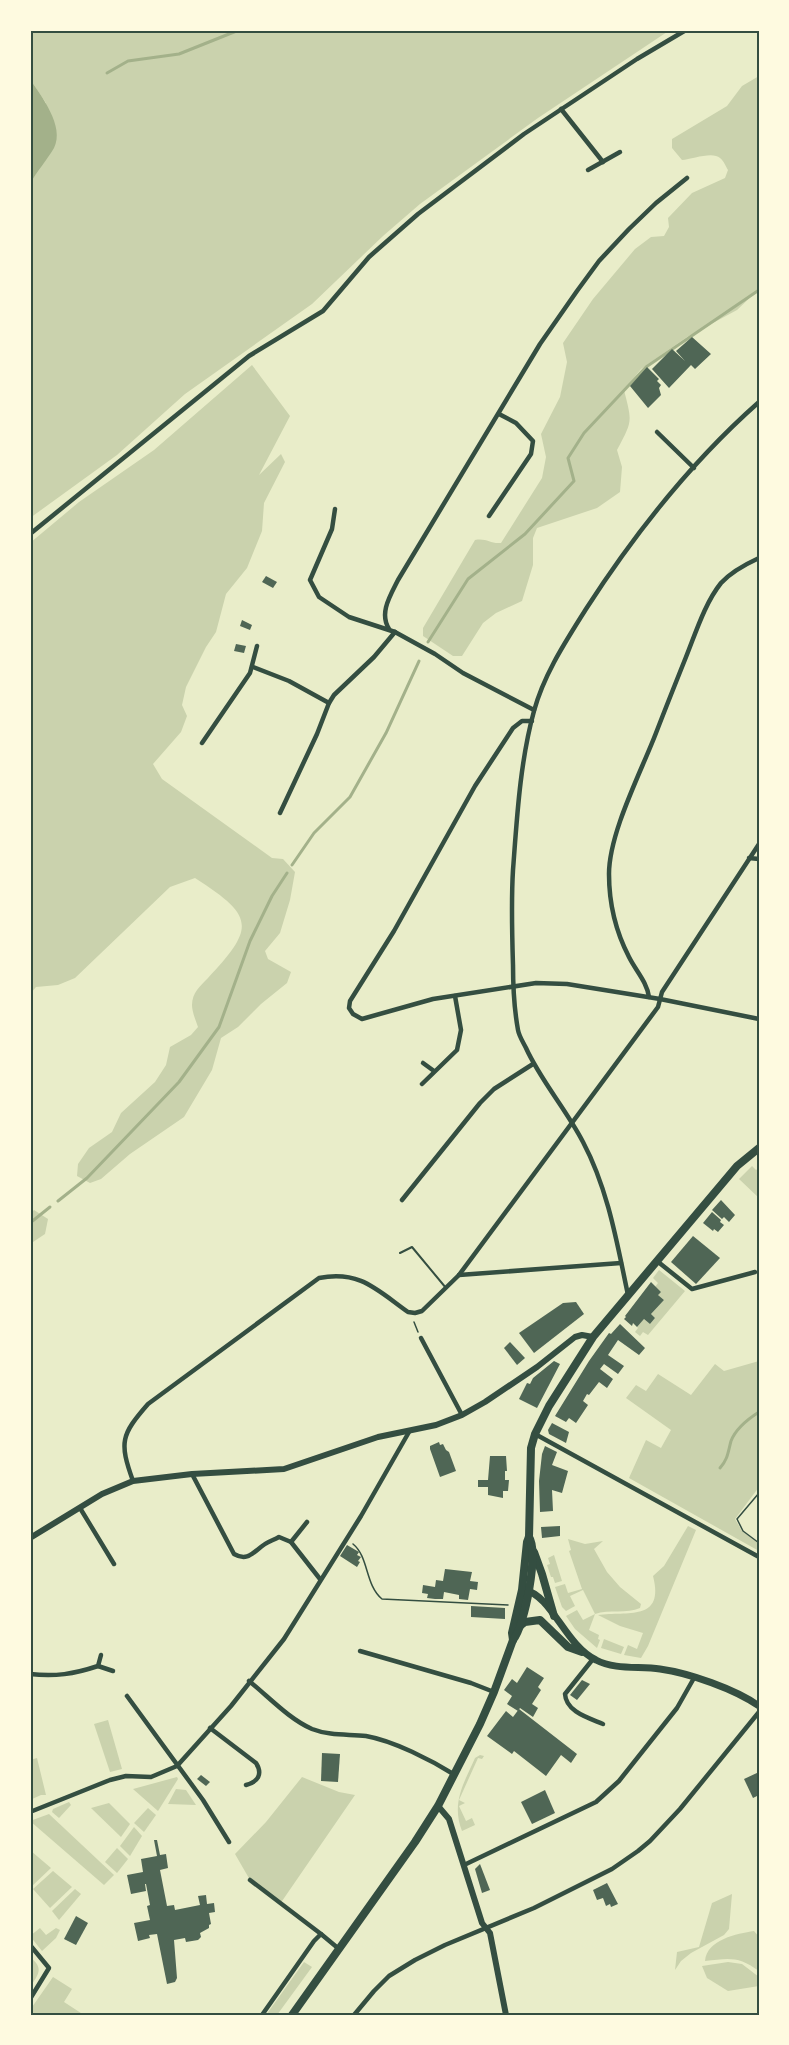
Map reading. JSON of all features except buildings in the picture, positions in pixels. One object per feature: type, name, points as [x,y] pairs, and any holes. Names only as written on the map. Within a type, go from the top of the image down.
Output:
[{"type":"highway","points":[[513,1640],[512,1633],[525,1590],[529,1537],[530,1458],[535,1434],[549,1406],[593,1337],[737,1166],[759,1148]]},
{"type":"highway","points":[[529,1537],[533,1543],[554,1616]]},
{"type":"highway","points":[[292,2015],[415,1842],[455,1775],[494,1692],[513,1640],[518,1634],[533,1548]]},
{"type":"highway","points":[[520,1626],[525,1622],[540,1620],[567,1647],[582,1652]]},
{"type":"main road","points":[[525,1590],[536,1594],[543,1600],[582,1652],[593,1659],[617,1666],[662,1669],[694,1678],[744,1695],[759,1706]]},
{"type":"street","points":[[30,534],[249,356],[323,311],[369,257],[417,214],[524,134],[637,59],[686,30]]},
{"type":"street","points":[[561,109],[603,162]]},
{"type":"street","points":[[588,170],[620,152]]},
{"type":"street","points":[[392,631],[385,622],[385,611],[390,597],[540,344],[599,261],[656,203],[687,178]]},
{"type":"street","points":[[629,1296],[598,1176],[572,1123],[533,1064],[518,1032],[513,987],[512,894],[523,771],[534,711],[545,679],[565,642],[609,574],[648,520],[707,453],[759,402]]},
{"type":"street","points":[[489,516],[531,454],[533,441],[516,423],[499,414]]},
{"type":"street","points":[[657,432],[694,468]]},
{"type":"street","points":[[335,509],[332,530],[310,580],[319,597],[349,617],[392,631],[534,711]]},
{"type":"street","points":[[649,997],[646,985],[631,961],[617,928],[609,883],[612,848],[629,798],[710,602],[722,582],[738,569],[759,558]]},
{"type":"street","points":[[280,813],[329,703],[334,695],[375,657],[392,631]]},
{"type":"street","points":[[202,743],[250,674],[257,646]]},
{"type":"street","points":[[253,667],[290,681],[329,703]]},
{"type":"street","points":[[532,721],[522,721],[513,728],[476,786],[394,931],[350,1001],[349,1008],[353,1014],[362,1018],[433,999],[536,983],[567,984],[649,997],[759,1019]]},
{"type":"street","points":[[133,1481],[124,1449],[125,1436],[130,1424],[148,1404],[319,1278],[335,1275],[351,1276],[368,1284],[408,1312],[415,1313],[422,1311],[459,1275],[641,1032],[658,1007],[662,992],[759,844]]},
{"type":"street","points":[[749,858],[759,859]]},
{"type":"street","points":[[422,1084],[458,1050],[461,1030],[454,996]]},
{"type":"street","points":[[423,1063],[434,1071]]},
{"type":"street","points":[[402,1200],[480,1103],[494,1089],[533,1064]]},
{"type":"street","points":[[657,1261],[692,1289],[755,1272]]},
{"type":"street","points":[[459,1275],[621,1263]]},
{"type":"street","points":[[30,1538],[102,1494],[133,1481],[192,1474],[284,1469],[378,1437],[436,1425],[462,1415],[485,1402],[537,1367],[569,1341],[582,1335],[593,1337]]},
{"type":"street","points":[[421,1338],[462,1415]]},
{"type":"street","points":[[30,1812],[110,1780],[126,1776],[151,1777],[177,1766],[284,1639],[409,1432]]},
{"type":"street","points":[[535,1434],[759,1557]]},
{"type":"street","points":[[192,1474],[234,1554],[241,1558],[249,1557],[267,1543],[279,1538],[291,1542],[320,1579]]},
{"type":"street","points":[[80,1508],[114,1564]]},
{"type":"street","points":[[291,1542],[307,1522]]},
{"type":"street","points":[[360,1651],[471,1683],[494,1692]]},
{"type":"street","points":[[98,1666],[101,1655]]},
{"type":"street","points":[[593,1659],[565,1694],[565,1700],[569,1706],[580,1713],[603,1724]]},
{"type":"street","points":[[30,1674],[57,1677],[98,1666],[113,1671]]},
{"type":"street","points":[[464,1865],[596,1802],[619,1781],[677,1708],[694,1678]]},
{"type":"street","points":[[249,1681],[295,1719],[310,1728],[325,1733],[368,1737],[398,1746],[455,1775]]},
{"type":"street","points":[[127,1696],[203,1800],[229,1842]]},
{"type":"street","points":[[354,2015],[374,1991],[402,1967],[445,1945],[534,1908],[612,1869],[638,1851],[680,1809],[759,1712]]},
{"type":"street","points":[[210,1728],[256,1763],[259,1776],[253,1784],[246,1785]]},
{"type":"street","points":[[438,1806],[449,1819],[479,1915],[490,1933],[506,2015]]},
{"type":"street","points":[[250,1880],[339,1948]]},
{"type":"street","points":[[262,2015],[321,1934]]},
{"type":"street","points":[[30,1945],[49,1968],[30,1999]]},
{"type":"lane","points":[[400,1253],[412,1248],[446,1288]]},
{"type":"path","points":[[414,1322],[421,1338]]},
{"type":"path","points":[[759,1493],[737,1519],[743,1531],[759,1543]]},
{"type":"path","points":[[346,1538],[361,1551],[369,1577],[378,1597],[382,1599],[513,1605]]},
{"type":"shaded area","points":[[30,30],[670,30],[538,118],[420,204],[312,304],[185,394],[117,455],[30,518],[30,184],[40,166],[46,103],[30,79]]},
{"type":"shaded area","points":[[759,76],[759,239],[757,247],[759,289],[737,310],[687,337],[641,369],[624,390],[630,421],[617,450],[622,467],[620,492],[597,508],[537,528],[533,538],[533,565],[522,601],[496,613],[483,623],[462,656],[453,656],[423,636],[423,628],[475,540],[501,543],[542,478],[546,457],[541,434],[560,397],[567,362],[563,343],[593,299],[635,249],[651,237],[664,236],[669,227],[668,218],[692,193],[725,178],[728,170],[720,158],[708,155],[682,160],[672,148],[672,139],[727,106],[742,86]]},
{"type":"shaded area","points":[[30,79],[50,112],[57,139],[54,148],[30,184]]},
{"type":"shaded area","points":[[252,365],[290,416],[259,475],[281,454],[285,462],[264,503],[262,531],[247,568],[226,594],[216,632],[186,687],[182,705],[187,716],[181,732],[153,764],[162,779],[272,858],[283,859],[295,872],[290,900],[280,933],[265,951],[268,959],[291,972],[287,983],[238,1027],[221,1038],[212,1070],[184,1117],[130,1154],[101,1179],[90,1183],[77,1176],[78,1164],[89,1148],[112,1132],[121,1113],[155,1082],[166,1065],[170,1047],[191,1035],[198,1027],[192,1008],[193,997],[235,946],[241,934],[242,923],[238,913],[229,902],[195,878],[170,887],[75,978],[58,985],[36,987],[30,994],[30,543],[79,502],[154,450]]},
{"type":"shaded area","points":[[752,1166],[756,1170],[759,1168],[759,1198],[739,1179]]},
{"type":"shaded area","points":[[34,1210],[48,1219],[45,1234],[30,1244],[30,1214]]},
{"type":"shaded area","points":[[659,1270],[685,1291],[648,1335],[643,1332],[640,1336],[635,1332],[637,1327],[644,1319],[650,1324],[655,1318],[651,1314],[664,1300],[658,1295],[655,1287],[658,1283],[653,1278]]},
{"type":"shaded area","points":[[759,1361],[759,1487],[735,1519],[742,1531],[759,1544],[759,1551],[629,1478],[646,1440],[661,1448],[671,1430],[626,1398],[636,1385],[646,1391],[658,1374],[691,1395],[715,1364],[724,1371]]},
{"type":"shaded area","points":[[688,1526],[696,1530],[648,1646],[641,1658],[624,1655],[628,1645],[637,1649],[643,1633],[620,1626],[598,1615],[631,1613],[649,1608],[654,1601],[653,1576],[664,1566]]},
{"type":"shaded area","points":[[568,1539],[585,1544],[603,1541],[594,1549],[607,1572],[620,1587],[641,1604],[640,1608],[595,1614],[583,1590],[570,1596],[575,1606],[566,1611],[562,1607],[555,1587],[565,1584],[568,1593],[582,1589],[569,1551],[571,1550]]},
{"type":"shaded area","points":[[554,1555],[562,1581],[555,1583],[547,1565],[550,1564],[548,1558]]},
{"type":"shaded area","points":[[577,1610],[583,1620],[595,1614],[589,1630],[599,1635],[597,1648],[575,1629],[566,1616]]},
{"type":"shaded area","points":[[604,1639],[624,1647],[621,1654],[601,1648]]},
{"type":"shaded area","points":[[108,1720],[122,1769],[110,1772],[94,1724]]},
{"type":"shaded area","points":[[480,1755],[484,1756],[482,1759],[478,1758],[459,1800],[465,1803],[459,1806],[466,1821],[472,1818],[475,1825],[462,1831],[458,1811],[458,1802],[460,1793],[475,1758]]},
{"type":"shaded area","points":[[37,1758],[46,1795],[30,1800],[30,1760]]},
{"type":"shaded area","points":[[177,1777],[178,1779],[158,1811],[133,1789]]},
{"type":"shaded area","points":[[302,1777],[339,1792],[355,1795],[280,1904],[250,1880],[235,1854],[266,1822]]},
{"type":"shaded area","points":[[176,1789],[186,1790],[196,1805],[168,1804]]},
{"type":"shaded area","points":[[69,1802],[71,1805],[59,1818],[52,1812],[53,1809]]},
{"type":"shaded area","points":[[109,1803],[130,1824],[121,1837],[91,1808]]},
{"type":"shaded area","points":[[148,1808],[156,1815],[144,1832],[134,1823]]},
{"type":"shaded area","points":[[49,1814],[114,1875],[104,1885],[30,1821]]},
{"type":"shaded area","points":[[134,1827],[142,1836],[130,1856],[120,1846]]},
{"type":"shaded area","points":[[117,1848],[128,1859],[117,1873],[105,1862]]},
{"type":"shaded area","points":[[31,1851],[51,1868],[31,1887],[30,1886]]},
{"type":"shaded area","points":[[53,1871],[72,1887],[50,1908],[33,1889]]},
{"type":"shaded area","points":[[75,1889],[81,1894],[59,1920],[52,1911]]},
{"type":"shaded area","points":[[732,1894],[729,1929],[724,1935],[691,1953],[675,1970],[677,1952],[699,1947],[712,1903]]},
{"type":"shaded area","points":[[40,1928],[46,1935],[56,1928],[60,1930],[56,1938],[42,1951],[30,1936]]},
{"type":"shaded area","points":[[754,1931],[759,1937],[759,1971],[734,1959],[705,1961],[711,1947],[717,1943],[732,1936]]},
{"type":"shaded area","points":[[30,1957],[37,1964],[39,1971],[30,1987]]},
{"type":"shaded area","points":[[304,1962],[312,1967],[277,2015],[266,2015]]},
{"type":"shaded area","points":[[728,1962],[742,1964],[759,1977],[759,1986],[728,1991],[707,1978],[702,1966]]},
{"type":"shaded area","points":[[53,1977],[72,1989],[64,2002],[84,2015],[30,2015],[30,2010]]},
{"type":"waterway","points":[[107,73],[128,61],[179,54],[239,30]]},
{"type":"waterway","points":[[428,642],[468,579],[525,534],[574,481],[568,458],[584,433],[646,367],[759,290]]},
{"type":"waterway","points":[[292,865],[314,833],[350,797],[386,733],[419,661]]},
{"type":"waterway","points":[[58,1201],[87,1178],[179,1082],[219,1027],[250,941],[272,896],[287,873]]},
{"type":"waterway","points":[[30,1223],[50,1207]]},
{"type":"waterway","points":[[720,1468],[736,1432],[759,1412]]}]
